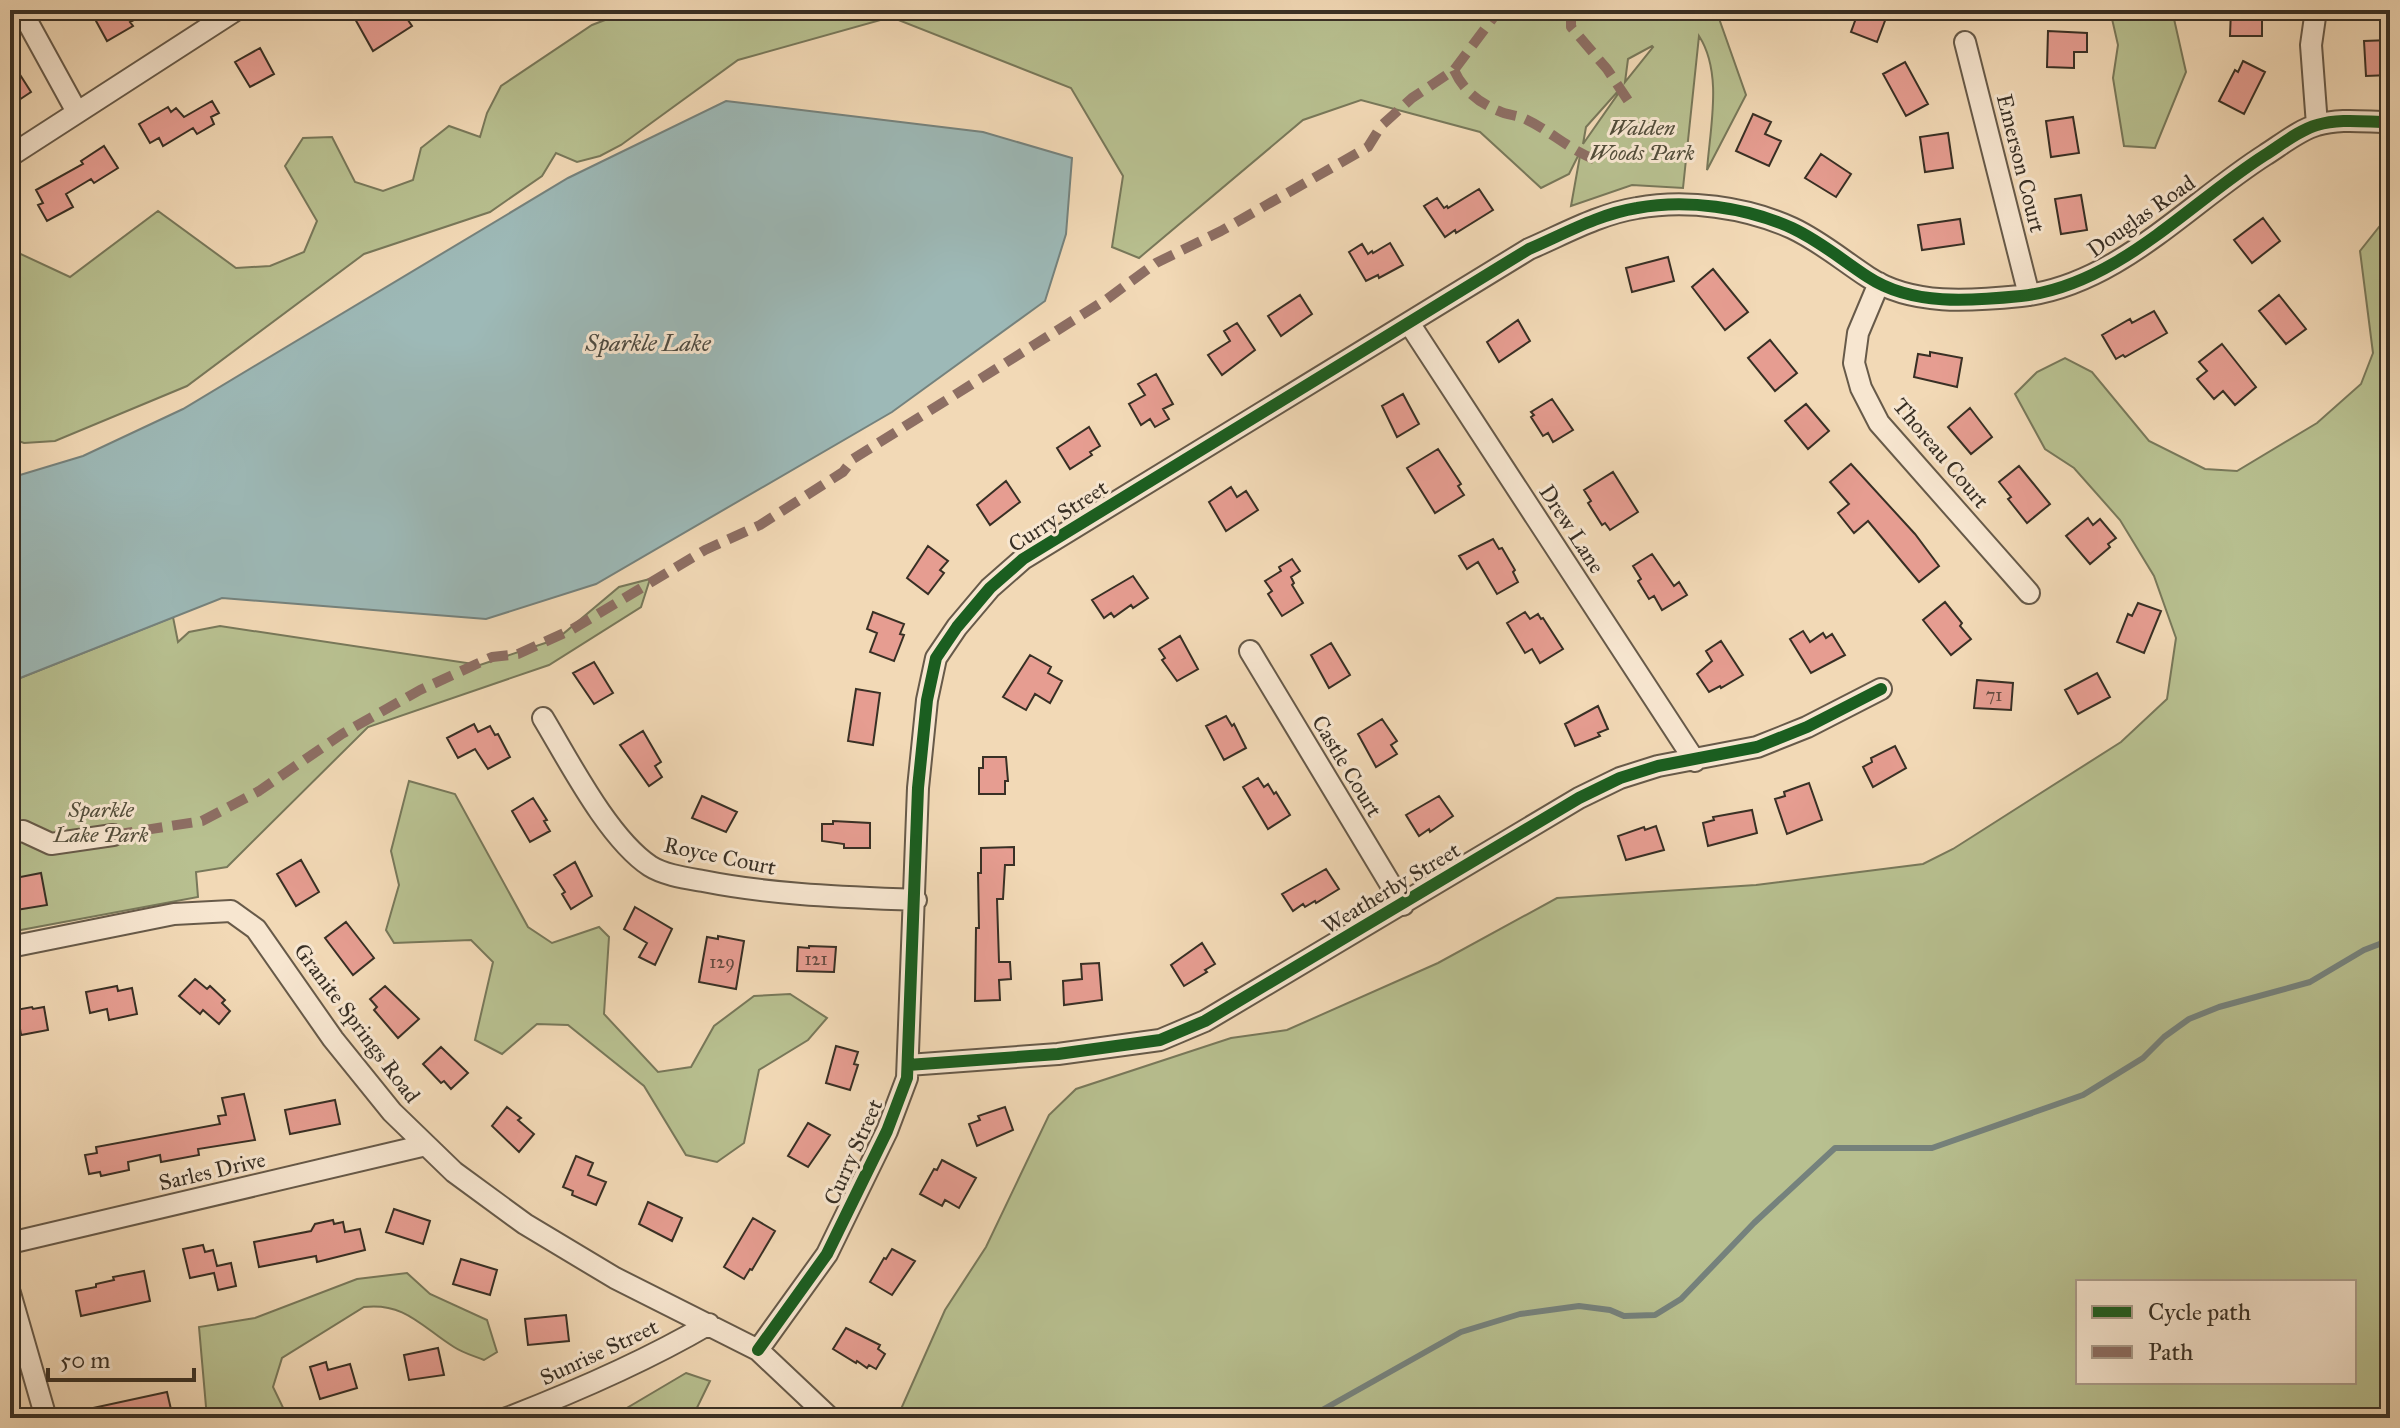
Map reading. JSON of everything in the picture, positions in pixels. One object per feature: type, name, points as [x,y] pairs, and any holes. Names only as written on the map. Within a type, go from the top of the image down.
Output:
[{"type":"street","points":[[21,10],[77,112]]},
{"type":"street","points":[[10,156],[236,10]]},
{"type":"street","points":[[2316,10],[2311,45],[2317,125],[2331,122],[2390,122]]},
{"type":"street","name":"Emerson Court","points":[[1965,42],[2029,295]]},
{"type":"street","name":"Douglas Road","points":[[1879,283],[1896,292],[1970,301],[2061,289],[2144,244],[2228,178],[2317,125]]},
{"type":"street","name":"Curry Street","points":[[758,1350],[827,1254],[887,1131],[907,1078],[918,788],[927,700],[936,658],[982,598],[1023,559],[1529,249],[1596,219],[1637,208],[1677,205],[1748,213],[1789,227],[1826,245],[1879,283]]},
{"type":"street","name":"Thoreau Court","points":[[1879,283],[1858,333],[1854,363],[1861,388],[1879,423],[2029,593]]},
{"type":"street","name":"Drew Lane","points":[[1409,323],[1695,761]]},
{"type":"street","name":"Castle Court","points":[[1250,651],[1403,905]]},
{"type":"street","name":"Weatherby Street","points":[[908,1065],[1058,1054],[1160,1040],[1205,1021],[1579,798],[1620,778],[1658,766],[1757,747],[1807,727],[1881,689]]},
{"type":"street","name":"Royce Court","points":[[543,718],[590,799],[625,842],[651,866],[683,877],[747,890],[807,896],[916,900]]},
{"type":"street","points":[[10,833],[23,831],[51,844],[113,835]]},
{"type":"street","name":"Granite Springs Road","points":[[10,947],[174,914],[231,911],[256,929],[333,1039],[392,1112],[454,1172],[525,1224],[615,1278],[758,1350],[830,1418]]},
{"type":"street","name":"Sarles Drive","points":[[10,1243],[426,1145]]},
{"type":"street","points":[[10,1293],[46,1418]]},
{"type":"street","name":"Sunrise Street","points":[[507,1418],[584,1388],[670,1347],[709,1324]]},
{"type":"green space","name":"Walden Woods Park","points":[[631,10],[1716,10],[1746,95],[1707,170],[1713,84],[1711,67],[1699,36],[1683,188],[1632,185],[1571,206],[1581,150],[1569,174],[1541,188],[1480,132],[1361,100],[1303,120],[1139,258],[1112,247],[1123,176],[1071,88],[891,17],[738,60],[621,145],[600,156],[577,162],[556,153],[542,176],[490,212],[364,254],[187,386],[55,441],[24,443],[10,438],[10,249],[70,277],[158,211],[236,268],[270,266],[304,252],[317,221],[285,166],[303,138],[332,137],[355,182],[383,191],[413,180],[421,148],[449,126],[480,137],[487,113],[501,86],[592,25]],"holes":[[[1653,47],[1625,82],[1628,59]],[[1620,91],[1583,144],[1586,127]]]},
{"type":"green space","points":[[2110,10],[2172,10],[2186,72],[2155,148],[2124,146],[2113,78],[2118,45]]},
{"type":"green space","points":[[2379,227],[2390,233],[2390,1418],[897,1418],[945,1310],[986,1247],[1049,1115],[1076,1089],[1231,1038],[1287,1030],[1438,963],[1557,898],[1756,885],[1923,864],[1953,849],[2121,742],[2167,699],[2176,638],[2154,576],[2120,520],[2074,468],[2045,449],[2015,394],[2037,372],[2065,358],[2092,372],[2149,441],[2205,469],[2237,471],[2317,423],[2361,384],[2373,353],[2360,251]]},
{"type":"green space","name":"Sparkle Lake Park","points":[[650,579],[641,607],[549,665],[368,727],[227,867],[196,872],[198,897],[10,932],[10,682],[173,617],[178,642],[189,632],[220,626],[480,665],[557,639],[619,587]]},
{"type":"green space","points":[[409,781],[455,794],[528,927],[552,943],[599,927],[609,937],[604,1014],[658,1072],[691,1067],[714,1026],[754,996],[790,994],[827,1018],[808,1040],[759,1070],[744,1143],[717,1162],[686,1155],[644,1086],[568,1025],[537,1024],[502,1054],[475,1040],[493,962],[471,940],[394,943],[386,930],[399,885],[391,851]]},
{"type":"green space","points":[[407,1273],[430,1294],[487,1320],[497,1352],[484,1360],[457,1349],[402,1312],[391,1308],[364,1307],[282,1358],[273,1387],[288,1418],[207,1418],[199,1327],[255,1318],[357,1279]]},
{"type":"green space","points":[[686,1373],[710,1381],[692,1418],[610,1418]]},
{"type":"water","name":"Sparkle Lake","points":[[726,101],[983,132],[1072,158],[1066,234],[1045,301],[892,412],[596,584],[486,619],[222,598],[10,682],[10,478],[83,456],[183,409],[568,178]]},
{"type":"building","points":[[90,10],[152,10],[130,22],[133,26],[107,41]]},
{"type":"building","points":[[350,10],[401,10],[412,26],[373,51]]},
{"type":"building","points":[[1859,10],[1889,10],[1877,42],[1851,32]]},
{"type":"building","points":[[2231,10],[2262,10],[2262,36],[2230,36]]},
{"type":"building","points":[[2048,31],[2087,33],[2087,52],[2074,52],[2074,68],[2047,67]]},
{"type":"building","points":[[2390,40],[2390,75],[2366,76],[2364,41]]},
{"type":"building","points":[[260,48],[274,74],[250,87],[235,62]]},
{"type":"building","points":[[10,59],[31,92],[10,106]]},
{"type":"building","points":[[2243,61],[2265,72],[2244,114],[2219,101]]},
{"type":"building","points":[[1905,62],[1928,104],[1906,116],[1883,74]]},
{"type":"building","points":[[212,101],[219,113],[211,117],[214,124],[197,134],[193,128],[163,146],[159,138],[150,143],[139,124],[168,107],[171,112],[176,108],[184,117]]},
{"type":"building","points":[[1753,114],[1771,122],[1765,134],[1781,141],[1769,166],[1736,151]]},
{"type":"building","points":[[2073,117],[2079,153],[2051,157],[2046,121]]},
{"type":"building","points":[[1948,133],[1953,168],[1925,172],[1920,137]]},
{"type":"building","points":[[104,146],[118,168],[94,183],[91,179],[66,194],[73,207],[47,221],[38,205],[43,203],[36,190],[83,164],[81,161]]},
{"type":"building","points":[[1821,154],[1851,174],[1836,197],[1805,178]]},
{"type":"building","points":[[1479,189],[1493,210],[1445,237],[1424,206],[1437,198],[1444,208],[1448,208]]},
{"type":"building","points":[[2081,195],[2087,230],[2061,234],[2055,199]]},
{"type":"building","points":[[2263,218],[2280,241],[2252,263],[2234,240]]},
{"type":"building","points":[[1960,219],[1964,244],[1922,250],[1918,225]]},
{"type":"building","points":[[1390,243],[1403,265],[1379,278],[1378,275],[1366,281],[1349,252],[1362,244],[1368,254],[1373,253]]},
{"type":"building","points":[[1668,257],[1674,281],[1632,292],[1626,268]]},
{"type":"building","points":[[1713,269],[1748,312],[1725,330],[1692,287]]},
{"type":"building","points":[[1300,295],[1312,314],[1281,336],[1268,316]]},
{"type":"building","points":[[2279,295],[2306,329],[2286,344],[2259,311]]},
{"type":"building","points":[[2154,311],[2167,333],[2116,359],[2102,335],[2130,319],[2132,323]]},
{"type":"building","points":[[1518,320],[1530,341],[1499,362],[1487,342]]},
{"type":"building","points":[[1237,323],[1255,350],[1222,375],[1208,355],[1230,341],[1224,331]]},
{"type":"building","points":[[1770,340],[1797,373],[1775,391],[1748,358]]},
{"type":"building","points":[[2222,344],[2256,387],[2235,405],[2223,391],[2214,399],[2197,379],[2207,371],[2199,362]]},
{"type":"building","points":[[1930,352],[1962,358],[1957,387],[1914,377],[1918,354],[1930,356]]},
{"type":"building","points":[[1156,374],[1173,404],[1163,409],[1169,419],[1155,427],[1150,419],[1141,425],[1129,404],[1145,395],[1138,384]]},
{"type":"building","points":[[1403,394],[1419,424],[1397,437],[1382,406]]},
{"type":"building","points":[[1552,399],[1573,430],[1553,442],[1548,433],[1543,436],[1531,417],[1534,415],[1531,412]]},
{"type":"building","points":[[1806,404],[1829,431],[1808,449],[1785,421]]},
{"type":"building","points":[[1970,408],[1992,437],[1971,454],[1948,427]]},
{"type":"building","points":[[1089,427],[1100,446],[1070,469],[1057,448]]},
{"type":"building","points":[[1438,449],[1461,484],[1458,486],[1464,495],[1435,513],[1407,468]]},
{"type":"building","points":[[1851,464],[1915,534],[1939,566],[1919,582],[1868,521],[1854,533],[1838,513],[1849,504],[1830,482]]},
{"type":"building","points":[[2019,466],[2050,504],[2027,523],[1999,482]]},
{"type":"building","points":[[1613,472],[1638,512],[1610,530],[1605,523],[1602,525],[1584,490]]},
{"type":"building","points":[[1006,481],[1020,502],[990,525],[977,505]]},
{"type":"building","points":[[1231,487],[1237,497],[1246,491],[1258,510],[1226,531],[1209,502]]},
{"type":"building","points":[[2088,518],[2093,525],[2100,519],[2116,538],[2090,564],[2066,536]]},
{"type":"building","points":[[1493,539],[1515,570],[1513,572],[1518,582],[1497,594],[1478,562],[1467,569],[1459,556]]},
{"type":"building","points":[[928,546],[948,561],[940,570],[944,573],[928,594],[907,578]]},
{"type":"building","points":[[1652,554],[1674,586],[1679,582],[1687,595],[1662,610],[1654,596],[1649,599],[1633,566]]},
{"type":"building","points":[[1292,559],[1300,571],[1291,577],[1292,585],[1303,603],[1282,616],[1268,594],[1272,591],[1265,581]]},
{"type":"building","points":[[1133,576],[1148,598],[1114,617],[1111,613],[1104,618],[1092,600]]},
{"type":"building","points":[[1945,602],[1971,639],[1951,655],[1923,620]]},
{"type":"building","points":[[2138,603],[2161,611],[2144,653],[2117,642],[2128,614],[2132,616]]},
{"type":"building","points":[[873,612],[904,624],[900,634],[904,635],[894,661],[870,652],[877,633],[867,629]]},
{"type":"building","points":[[1525,612],[1530,619],[1538,614],[1543,618],[1563,649],[1540,663],[1532,649],[1525,653],[1507,623]]},
{"type":"building","points":[[1803,631],[1810,642],[1823,633],[1826,638],[1832,634],[1845,655],[1811,673],[1790,639]]},
{"type":"building","points":[[1180,636],[1198,669],[1177,681],[1162,660],[1165,658],[1159,649]]},
{"type":"building","points":[[1721,641],[1743,675],[1709,692],[1697,674],[1712,661],[1706,651]]},
{"type":"building","points":[[1331,643],[1350,675],[1329,688],[1311,655]]},
{"type":"building","points":[[1030,655],[1051,667],[1048,673],[1062,681],[1050,703],[1035,694],[1026,710],[1003,697]]},
{"type":"building","points":[[594,662],[613,693],[594,704],[573,673]]},
{"type":"building","points":[[2097,673],[2110,697],[2078,714],[2065,690]]},
{"type":"building","points":[[1977,680],[2013,683],[2011,710],[1974,708]]},
{"type":"building","points":[[856,689],[880,693],[873,745],[848,741]]},
{"type":"building","points":[[1598,706],[1608,729],[1598,733],[1600,736],[1575,746],[1565,724]]},
{"type":"building","points":[[1226,716],[1232,726],[1234,724],[1246,748],[1224,760],[1206,726]]},
{"type":"building","points":[[1382,719],[1397,741],[1391,745],[1397,754],[1376,767],[1358,734]]},
{"type":"building","points":[[474,724],[478,732],[490,726],[510,757],[488,769],[475,749],[458,758],[447,738]]},
{"type":"building","points":[[643,731],[661,762],[655,766],[662,777],[649,786],[620,745]]},
{"type":"building","points":[[1895,746],[1906,768],[1873,787],[1863,767],[1872,762],[1871,758]]},
{"type":"building","points":[[983,757],[1006,757],[1008,781],[1005,781],[1005,794],[979,794],[979,768],[983,768]]},
{"type":"building","points":[[1258,778],[1264,787],[1268,784],[1274,794],[1276,792],[1290,815],[1268,829],[1243,787]]},
{"type":"building","points":[[1809,783],[1822,820],[1787,834],[1775,799],[1785,796],[1784,792]]},
{"type":"building","points":[[702,796],[737,812],[726,832],[692,818]]},
{"type":"building","points":[[1439,796],[1453,816],[1419,836],[1406,815]]},
{"type":"building","points":[[533,798],[550,831],[530,842],[512,811]]},
{"type":"building","points":[[1752,810],[1757,833],[1708,846],[1703,823],[1714,820],[1713,817]]},
{"type":"building","points":[[833,821],[870,823],[870,848],[844,848],[844,844],[822,841],[822,824],[833,824]]},
{"type":"building","points":[[1656,826],[1664,850],[1626,860],[1618,836]]},
{"type":"building","points":[[1014,847],[1014,865],[1005,865],[1003,899],[997,899],[999,962],[1010,962],[1011,979],[999,980],[1000,1000],[975,1001],[981,848]]},
{"type":"building","points":[[301,860],[319,892],[296,906],[277,874]]},
{"type":"building","points":[[575,862],[592,896],[571,909],[554,875]]},
{"type":"building","points":[[1326,869],[1339,889],[1316,903],[1305,907],[1303,904],[1293,911],[1282,894]]},
{"type":"building","points":[[41,873],[47,905],[10,911],[10,879]]},
{"type":"building","points":[[635,907],[672,929],[655,965],[639,957],[647,943],[624,929]]},
{"type":"building","points":[[346,922],[374,958],[353,975],[325,938]]},
{"type":"building","points":[[718,936],[744,941],[736,989],[699,982],[707,937],[718,939]]},
{"type":"building","points":[[1202,943],[1215,964],[1184,986],[1171,965]]},
{"type":"building","points":[[798,947],[836,947],[834,972],[797,971]]},
{"type":"building","points":[[1099,963],[1102,1000],[1064,1005],[1063,981],[1082,979],[1081,964]]},
{"type":"building","points":[[195,979],[207,989],[210,986],[225,1000],[222,1003],[230,1011],[219,1024],[203,1010],[200,1014],[179,996]]},
{"type":"building","points":[[117,986],[118,991],[132,988],[137,1014],[109,1020],[107,1009],[90,1013],[86,992]]},
{"type":"building","points":[[385,986],[419,1019],[398,1038],[374,1010],[377,1007],[370,999]]},
{"type":"building","points":[[44,1007],[48,1030],[21,1035],[20,1029],[10,1031],[10,1011]]},
{"type":"building","points":[[836,1046],[858,1052],[854,1064],[858,1065],[850,1090],[826,1083]]},
{"type":"building","points":[[441,1047],[468,1073],[451,1089],[423,1064]]},
{"type":"building","points":[[244,1094],[255,1140],[198,1149],[199,1155],[161,1162],[160,1155],[128,1162],[129,1170],[101,1176],[100,1172],[89,1174],[85,1155],[97,1153],[96,1147],[220,1124],[218,1116],[226,1115],[222,1098]]},
{"type":"building","points":[[335,1100],[340,1124],[290,1134],[285,1110]]},
{"type":"building","points":[[507,1107],[534,1134],[519,1152],[492,1126]]},
{"type":"building","points":[[1005,1107],[1013,1130],[977,1146],[969,1124],[980,1120],[978,1116]]},
{"type":"building","points":[[808,1123],[830,1135],[808,1167],[788,1156]]},
{"type":"building","points":[[576,1156],[593,1163],[588,1175],[606,1182],[596,1205],[572,1195],[573,1191],[563,1187]]},
{"type":"building","points":[[942,1160],[976,1178],[959,1208],[945,1200],[942,1206],[920,1194]]},
{"type":"building","points":[[648,1202],[682,1218],[672,1241],[639,1224]]},
{"type":"building","points":[[394,1209],[430,1221],[423,1244],[386,1232]]},
{"type":"building","points":[[753,1218],[775,1231],[744,1279],[724,1267]]},
{"type":"building","points":[[333,1220],[334,1224],[343,1222],[345,1232],[360,1229],[365,1250],[317,1262],[316,1256],[259,1267],[254,1242],[311,1231],[315,1224]]},
{"type":"building","points":[[203,1245],[205,1252],[213,1250],[217,1266],[231,1263],[236,1286],[218,1290],[214,1273],[190,1278],[183,1249]]},
{"type":"building","points":[[892,1249],[915,1261],[892,1295],[870,1282]]},
{"type":"building","points":[[461,1259],[497,1270],[490,1295],[453,1284]]},
{"type":"building","points":[[144,1271],[150,1301],[81,1316],[76,1291],[96,1287],[96,1284],[114,1280],[113,1277]]},
{"type":"building","points":[[566,1315],[569,1341],[528,1345],[525,1319]]},
{"type":"building","points":[[846,1328],[880,1345],[878,1349],[885,1354],[876,1369],[856,1363],[833,1349]]},
{"type":"building","points":[[438,1348],[444,1375],[409,1380],[404,1355]]},
{"type":"building","points":[[326,1362],[328,1370],[350,1364],[357,1388],[320,1399],[310,1367]]},
{"type":"building","points":[[167,1392],[173,1418],[80,1418],[79,1411]]},
{"type":"waterway","points":[[1308,1418],[1461,1332],[1520,1314],[1579,1306],[1610,1310],[1624,1316],[1655,1315],[1681,1299],[1754,1223],[1835,1148],[1932,1148],[2083,1095],[2143,1058],[2164,1037],[2189,1019],[2219,1007],[2310,982],[2364,950],[2390,940]]},
{"type":"marked path","points":[[113,835],[202,821],[259,791],[342,734],[420,690],[492,657],[518,654],[571,630],[705,550],[760,525],[843,472],[853,459],[1107,299],[1156,263],[1221,231],[1368,147],[1381,126],[1412,98],[1454,70],[1499,10]]},
{"type":"marked path","points":[[1571,10],[1571,27],[1607,69],[1629,102]]},
{"type":"marked path","points":[[1454,70],[1467,90],[1485,104],[1532,123],[1594,159]]},
{"type":"cycle path","points":[[758,1350],[827,1254],[887,1131],[907,1078],[918,788],[927,700],[936,658],[990,588],[1023,559],[1529,249],[1609,215],[1675,204],[1736,210],[1792,228],[1868,277],[1903,293],[1962,300],[2021,296],[2056,289],[2120,260],[2236,175],[2304,130],[2335,122],[2390,122]]},
{"type":"cycle path","points":[[908,1065],[1058,1054],[1160,1040],[1205,1021],[1579,798],[1620,778],[1658,766],[1757,747],[1807,727],[1881,689]]}]
